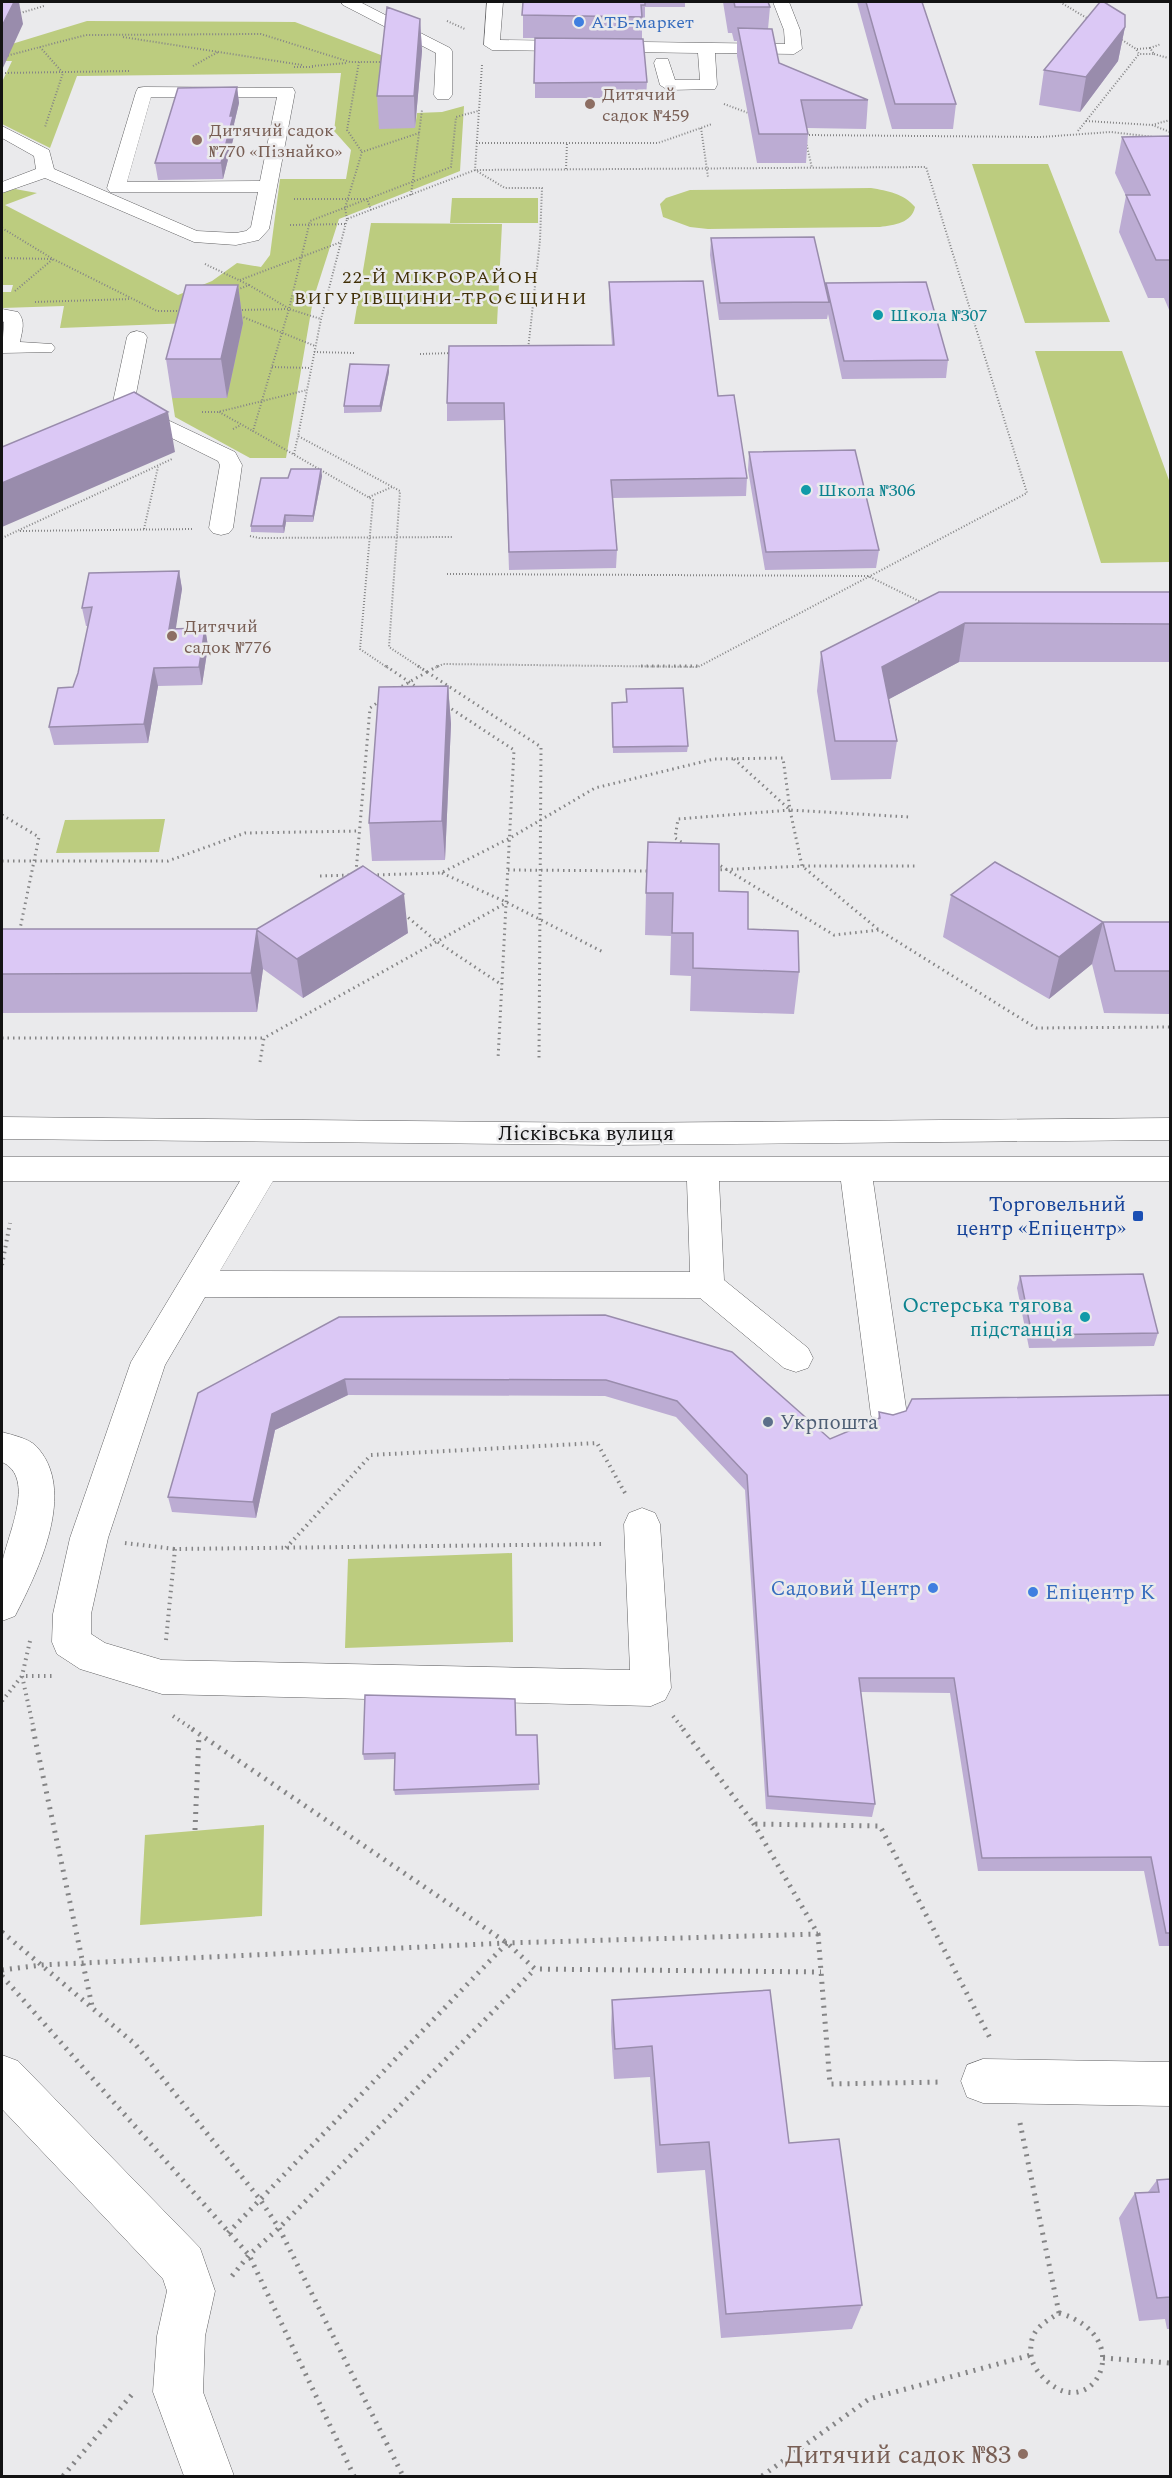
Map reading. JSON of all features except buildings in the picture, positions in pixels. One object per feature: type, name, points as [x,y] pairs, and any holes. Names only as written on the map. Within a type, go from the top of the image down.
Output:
[{"type":"street","points":[[349,2],[439,46],[444,51],[443,95]]},
{"type":"street","points":[[495,2],[492,45],[795,49],[792,30],[781,2]]},
{"type":"street","points":[[596,28],[598,47]]},
{"type":"street","points":[[662,63],[668,85],[709,85],[705,48]]},
{"type":"street","points":[[2,188],[45,172],[194,236],[236,239],[252,236],[260,229],[268,193],[287,92],[144,92],[116,188],[268,193]]},
{"type":"street","points":[[2,131],[37,150],[44,157],[45,172]]},
{"type":"street","points":[[2,318],[10,316],[14,322],[8,348],[45,348]]},
{"type":"street","points":[[132,410],[137,337]]},
{"type":"street","points":[[73,429],[132,410],[226,457],[231,465],[221,528]]},
{"type":"street","name":"Лісківська вулиця","points":[[2,1128],[611,1134],[1170,1129]]},
{"type":"street","points":[[855,1168],[889,1415]]},
{"type":"street","name":"Лісківська вулиця","points":[[2,1169],[1170,1169]]},
{"type":"street","points":[[703,1169],[707,1286]]},
{"type":"street","points":[[264,1170],[148,1362],[89,1538],[72,1614],[71,1642],[94,1657],[162,1677],[651,1688],[643,1534]]},
{"type":"street","points":[[195,1284],[707,1286],[796,1358]]},
{"type":"street","points":[[2,1447],[24,1457],[34,1476],[36,1489],[28,1540],[14,1582],[2,1604]]},
{"type":"street","points":[[2,2077],[183,2265],[191,2291],[181,2336],[178,2392],[210,2476]]},
{"type":"street","points":[[997,2082],[1170,2084]]},
{"type":"path","points":[[1060,2],[1098,25]]},
{"type":"path","points":[[12,15],[44,6]]},
{"type":"path","points":[[444,20],[474,33]]},
{"type":"path","points":[[2,57],[86,35],[261,34],[350,62]]},
{"type":"path","points":[[110,35],[314,67],[350,62],[444,62]]},
{"type":"path","points":[[1117,37],[1136,49],[1139,54]]},
{"type":"path","points":[[1136,49],[1161,44]]},
{"type":"path","points":[[37,150],[63,73],[40,47]]},
{"type":"path","points":[[1150,48],[1154,54]]},
{"type":"path","points":[[187,70],[219,52]]},
{"type":"path","points":[[1139,54],[1154,54],[1168,58]]},
{"type":"path","points":[[1077,132],[1139,54]]},
{"type":"path","points":[[475,170],[483,59]]},
{"type":"path","points":[[359,62],[347,130],[362,152]]},
{"type":"path","points":[[720,103],[752,115]]},
{"type":"path","points":[[411,195],[422,110]]},
{"type":"path","points":[[253,431],[289,309],[310,221],[451,167],[456,117],[478,111]]},
{"type":"path","points":[[1152,126],[1170,119]]},
{"type":"path","points":[[1085,121],[1152,126],[1170,132]]},
{"type":"path","points":[[476,143],[658,143],[712,124]]},
{"type":"path","points":[[701,128],[708,177]]},
{"type":"path","points":[[812,168],[805,135],[1041,137],[1077,132],[1106,132],[1160,138]]},
{"type":"path","points":[[362,152],[419,133]]},
{"type":"path","points":[[566,169],[567,143]]},
{"type":"path","points":[[294,454],[321,319],[346,224],[347,199],[362,152]]},
{"type":"path","points":[[320,876],[356,875],[370,708],[409,681],[443,664],[698,667],[1027,493],[926,167],[475,170],[347,219]]},
{"type":"path","points":[[475,170],[505,188],[542,188],[540,240],[527,352]]},
{"type":"path","points":[[268,193],[367,199]]},
{"type":"path","points":[[367,199],[371,210]]},
{"type":"path","points":[[261,224],[346,224]]},
{"type":"path","points":[[2,228],[53,259],[157,311],[189,311]]},
{"type":"path","points":[[239,280],[301,259],[341,242]]},
{"type":"path","points":[[2,258],[53,259]]},
{"type":"path","points":[[13,295],[16,287],[53,259]]},
{"type":"path","points":[[249,285],[289,309],[321,319]]},
{"type":"path","points":[[31,302],[132,299]]},
{"type":"path","points":[[237,310],[289,309]]},
{"type":"path","points":[[238,315],[315,346]]},
{"type":"path","points":[[314,352],[354,353]]},
{"type":"path","points":[[420,354],[456,353]]},
{"type":"path","points":[[272,367],[311,368]]},
{"type":"path","points":[[132,410],[218,412],[307,390]]},
{"type":"path","points":[[218,412],[372,500],[360,650],[418,688]]},
{"type":"path","points":[[2,538],[203,445],[241,425]]},
{"type":"path","points":[[298,436],[400,491],[389,647],[541,747],[539,1059]]},
{"type":"path","points":[[144,529],[158,466]]},
{"type":"path","points":[[368,497],[392,487]]},
{"type":"path","points":[[447,574],[868,576],[929,606]]},
{"type":"path","points":[[438,700],[514,750],[498,1059]]},
{"type":"path","points":[[733,758],[790,810]]},
{"type":"path","points":[[367,875],[441,873],[510,838],[595,788],[714,759],[783,758],[790,810],[802,866],[879,930],[1036,1028],[1170,1027]]},
{"type":"path","points":[[692,849],[675,838],[678,819],[790,810],[909,817]]},
{"type":"path","points":[[2,815],[39,837],[20,929]]},
{"type":"path","points":[[2,861],[168,861],[245,832],[360,831]]},
{"type":"path","points":[[710,859],[834,935],[879,930]]},
{"type":"path","points":[[704,870],[802,866],[915,866]]},
{"type":"path","points":[[508,870],[657,871]]},
{"type":"path","points":[[441,873],[506,902],[603,952]]},
{"type":"path","points":[[2,1038],[264,1038],[506,902]]},
{"type":"path","points":[[401,912],[436,941],[502,985]]},
{"type":"path","points":[[260,1062],[264,1038]]},
{"type":"path","points":[[2,1265],[10,1223]]},
{"type":"path","points":[[89,1538],[175,1549],[286,1549],[643,1534],[597,1443],[371,1455],[286,1549]]},
{"type":"path","points":[[175,1549],[162,1677],[168,1712],[507,1943],[535,1969],[821,1972]]},
{"type":"path","points":[[33,1631],[22,1676],[92,2008]]},
{"type":"path","points":[[651,1688],[754,1824],[880,1826],[997,2082],[1059,2313]]},
{"type":"path","points":[[195,1830],[199,1733]]},
{"type":"path","points":[[751,1819],[818,1934],[830,2084],[997,2082]]},
{"type":"path","points":[[2,1932],[135,2044],[259,2198],[279,2228],[403,2476]]},
{"type":"path","points":[[2,1970],[41,1965],[507,1943],[818,1934]]},
{"type":"path","points":[[228,2233],[259,2198],[507,1943]]},
{"type":"path","points":[[226,2282],[249,2255],[279,2228],[535,1969]]},
{"type":"path","points":[[1059,2313],[1074,2316],[1089,2326],[1099,2341],[1103,2358],[1101,2372],[1094,2384],[1084,2391],[1072,2393],[1058,2391],[1046,2382],[1036,2370],[1031,2355],[1031,2340],[1035,2328],[1045,2319],[1059,2313]]},
{"type":"path","points":[[762,2476],[869,2398],[1031,2355]]},
{"type":"path","points":[[1103,2358],[1170,2363]]},
{"type":"path","points":[[63,2476],[136,2389]]},
{"type":"green space","points":[[87,21],[295,22],[386,57],[415,128],[417,113],[442,112],[464,106],[460,171],[339,219],[313,300],[286,458],[250,458],[175,417],[172,398],[192,323],[60,328],[64,306],[2,308],[2,292],[11,292],[13,285],[2,285],[2,193],[15,189],[37,193],[5,205],[178,295],[212,281],[237,263],[261,267],[270,255],[280,179],[346,179],[351,150],[334,131],[341,73],[77,76],[50,148],[2,124],[2,82],[12,61],[2,61],[2,47]]},
{"type":"green space","points":[[972,164],[1048,164],[1110,322],[1025,323]]},
{"type":"green space","points":[[871,188],[889,192],[910,202],[915,207],[910,217],[902,222],[880,227],[708,229],[690,227],[663,217],[660,204],[666,198],[690,190]]},
{"type":"green space","points":[[452,198],[538,198],[538,223],[450,223]]},
{"type":"green space","points":[[371,223],[502,224],[497,324],[354,324]]},
{"type":"green space","points":[[1035,351],[1122,351],[1170,483],[1170,562],[1101,563]]},
{"type":"green space","points":[[165,819],[159,852],[56,853],[65,820]]},
{"type":"green space","points":[[512,1553],[513,1642],[345,1648],[348,1559]]},
{"type":"green space","points":[[264,1825],[262,1916],[140,1925],[145,1835]]},
{"type":"place","name":"АТБ-маркет","points":[[579,22]]},
{"type":"place","name":"Дитячий садок №459","points":[[590,104]]},
{"type":"place","name":"Дитячий садок №770 «Пізнайко»","points":[[197,140]]},
{"type":"place","name":"Школа №307","points":[[878,315]]},
{"type":"place","name":"Школа №306","points":[[806,490]]},
{"type":"place","name":"Дитячий садок №776","points":[[172,636]]},
{"type":"place","name":"Торговельний центр «Епіцентр»","points":[[1138,1216]]},
{"type":"place","name":"Остерська тягова пiдстанцiя","points":[[1085,1317]]},
{"type":"place","name":"Укрпошта","points":[[768,1422]]},
{"type":"place","name":"Садовий Центр","points":[[933,1588]]},
{"type":"place","name":"Епіцентр К","points":[[1033,1592]]},
{"type":"place","name":"Дитячий садок №83","points":[[1023,2454]]},
{"type":"district","name":"22-Й МІКРОРАЙОН ВИГУРІВЩИНИ-ТРОЄЩИНИ","points":[[441,287]]}]
